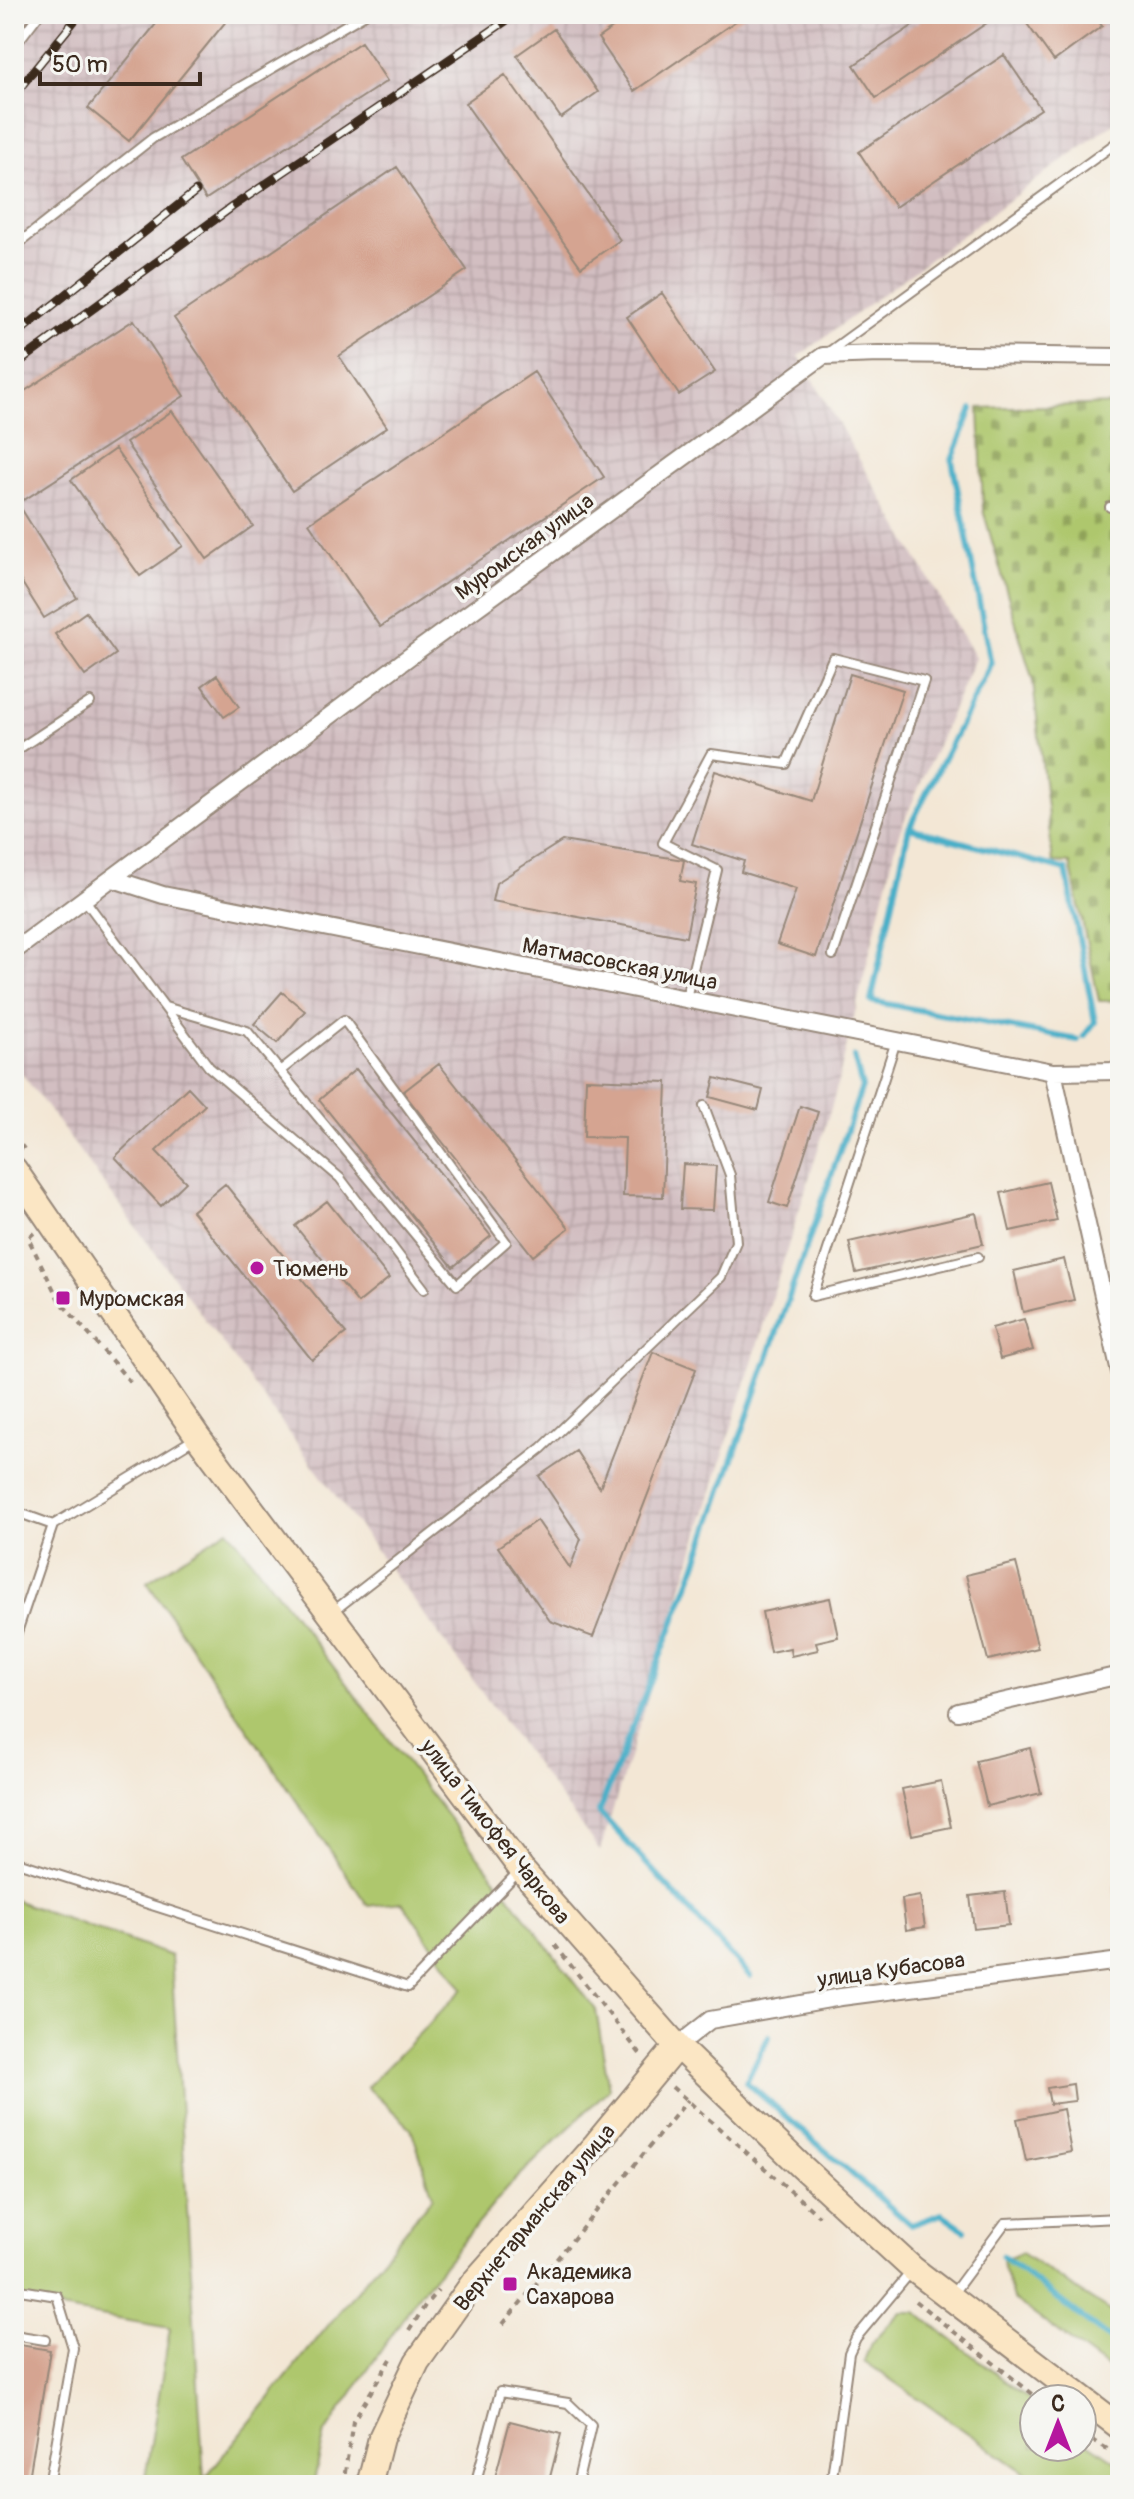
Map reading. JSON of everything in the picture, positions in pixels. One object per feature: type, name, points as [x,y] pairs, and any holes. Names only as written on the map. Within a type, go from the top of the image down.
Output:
[{"type":"main road","name":"улица Тимофея Чаркова","points":[[17,1180],[198,1437],[521,1869],[677,2046],[913,2269],[1120,2427]]},
{"type":"main road","name":"Верхнетарманская улица","points":[[369,2485],[381,2438],[417,2362],[473,2283],[596,2144],[677,2046]]},
{"type":"street","points":[[823,356],[1120,357]]},
{"type":"street","name":"Муромская улица","points":[[14,951],[421,648],[823,356]]},
{"type":"street","name":"Матмасовская улица","points":[[113,879],[163,895],[1053,1072],[1120,1071]]},
{"type":"street","points":[[1053,1072],[1120,1372]]},
{"type":"street","points":[[958,1712],[1120,1675]]},
{"type":"street","name":"улица Кубасова","points":[[677,2046],[710,2020],[841,1997],[1120,1961]]},
{"type":"lane","points":[[14,47],[39,14]]},
{"type":"lane","points":[[14,247],[153,138],[365,14]]},
{"type":"lane","points":[[823,356],[1120,140]]},
{"type":"lane","points":[[686,998],[717,870],[663,843],[711,754],[786,764],[833,658],[924,681],[833,955]]},
{"type":"lane","points":[[14,752],[90,702]]},
{"type":"lane","points":[[85,900],[209,1067],[340,1178],[424,1289]]},
{"type":"lane","points":[[165,1007],[247,1031],[280,1071],[457,1285],[506,1242],[344,1020],[280,1071]]},
{"type":"lane","points":[[896,1041],[813,1296],[978,1257]]},
{"type":"lane","points":[[331,1614],[542,1448],[721,1277],[736,1242],[733,1202],[730,1175],[704,1106]]},
{"type":"lane","points":[[14,1641],[53,1525],[198,1437]]},
{"type":"lane","points":[[14,1511],[53,1525]]},
{"type":"lane","points":[[14,1861],[408,1987],[521,1869]]},
{"type":"lane","points":[[951,2297],[1005,2223],[1120,2218]]},
{"type":"lane","points":[[862,2485],[831,2482],[849,2353],[856,2338],[913,2269]]},
{"type":"lane","points":[[14,2289],[57,2296],[73,2348],[49,2485]]},
{"type":"lane","points":[[14,2335],[45,2340]]},
{"type":"lane","points":[[475,2485],[500,2392],[568,2403],[591,2425],[577,2485]]},
{"type":"path","points":[[503,2324],[688,2100]]},
{"type":"path","points":[[1098,2443],[1120,2457]]},
{"type":"shaded area","points":[[14,14],[1120,14],[1120,118],[799,356],[975,658],[899,833],[834,1098],[600,1851],[14,1063]]},
{"type":"green space","points":[[1120,404],[1120,1001],[1099,1001],[1070,863],[1053,862],[1033,682],[983,510],[979,408]]},
{"type":"green space","points":[[228,1529],[596,2010],[609,2089],[507,2188],[420,2293],[325,2433],[313,2485],[144,2485],[170,2328],[14,2301],[14,1900],[171,1956],[204,2479],[433,2196],[411,2128],[367,2087],[463,1989],[402,1902],[368,1906],[147,1582]]},
{"type":"green space","points":[[1021,2253],[1120,2318],[1120,2377],[1013,2299],[1002,2261]]},
{"type":"green space","points":[[901,2312],[916,2312],[1018,2391],[1018,2463],[1098,2463],[1098,2449],[1120,2464],[1120,2485],[1043,2485],[864,2361],[871,2343]]},
{"type":"building","points":[[164,14],[232,14],[129,141],[88,108]]},
{"type":"building","points":[[633,14],[746,14],[634,91],[598,38]]},
{"type":"building","points":[[930,14],[1000,14],[876,98],[854,65]]},
{"type":"building","points":[[1020,14],[1093,14],[1102,26],[1054,61]]},
{"type":"building","points":[[554,29],[598,92],[561,118],[517,55]]},
{"type":"building","points":[[361,42],[387,81],[206,199],[181,160]]},
{"type":"building","points":[[1004,55],[1041,109],[895,207],[859,152]]},
{"type":"building","points":[[505,75],[620,240],[581,267],[465,103]]},
{"type":"building","points":[[397,167],[467,270],[339,356],[387,427],[292,491],[174,318]]},
{"type":"building","points":[[662,293],[715,372],[679,395],[627,317]]},
{"type":"building","points":[[134,320],[184,396],[24,500],[14,484],[14,398]]},
{"type":"building","points":[[534,372],[604,477],[380,627],[309,523]]},
{"type":"building","points":[[172,411],[253,526],[207,559],[126,443]]},
{"type":"building","points":[[115,449],[183,546],[140,576],[71,480]]},
{"type":"building","points":[[14,497],[77,598],[44,618],[14,570]]},
{"type":"building","points":[[86,612],[116,654],[85,676],[55,634]]},
{"type":"building","points":[[850,674],[903,690],[816,957],[777,944],[796,889],[741,872],[744,861],[692,844],[715,771],[811,801]]},
{"type":"building","points":[[217,675],[239,707],[224,717],[202,686]]},
{"type":"building","points":[[562,841],[684,860],[680,881],[696,884],[686,937],[492,901],[496,883]]},
{"type":"building","points":[[282,992],[305,1011],[277,1043],[254,1024]]},
{"type":"building","points":[[439,1064],[569,1228],[533,1256],[403,1092]]},
{"type":"building","points":[[356,1069],[491,1236],[453,1267],[319,1100]]},
{"type":"building","points":[[715,1078],[763,1090],[758,1110],[710,1097]]},
{"type":"building","points":[[586,1079],[667,1082],[663,1197],[623,1196],[625,1138],[584,1137]]},
{"type":"building","points":[[188,1087],[205,1105],[156,1151],[186,1182],[161,1206],[115,1157]]},
{"type":"building","points":[[800,1106],[818,1112],[787,1208],[769,1202]]},
{"type":"building","points":[[683,1164],[716,1166],[713,1210],[680,1209]]},
{"type":"building","points":[[1048,1182],[1057,1221],[1010,1231],[1001,1193]]},
{"type":"building","points":[[225,1184],[346,1333],[312,1360],[192,1211]]},
{"type":"building","points":[[327,1201],[389,1278],[358,1303],[295,1226]]},
{"type":"building","points":[[976,1213],[983,1244],[856,1273],[849,1242]]},
{"type":"building","points":[[1064,1259],[1074,1300],[1023,1312],[1014,1271]]},
{"type":"building","points":[[1024,1319],[1033,1350],[1000,1359],[992,1328]]},
{"type":"building","points":[[653,1352],[696,1369],[593,1637],[550,1621],[498,1547],[537,1520],[570,1568],[581,1539],[539,1476],[576,1451],[600,1488]]},
{"type":"building","points":[[1016,1563],[1038,1648],[988,1660],[966,1575]]},
{"type":"building","points":[[830,1598],[838,1637],[816,1642],[818,1650],[791,1656],[790,1648],[770,1652],[762,1612]]},
{"type":"building","points":[[1030,1748],[1041,1793],[987,1806],[976,1761]]},
{"type":"building","points":[[941,1781],[951,1827],[912,1835],[902,1789]]},
{"type":"building","points":[[1120,1885],[1120,1916],[1118,1916],[1114,1886]]},
{"type":"building","points":[[1005,1892],[1009,1925],[974,1929],[970,1896]]},
{"type":"building","points":[[920,1896],[925,1927],[906,1930],[902,1899]]},
{"type":"building","points":[[1073,2084],[1075,2101],[1050,2104],[1047,2088]]},
{"type":"building","points":[[1063,2109],[1071,2152],[1026,2161],[1017,2119]]},
{"type":"building","points":[[14,2344],[50,2350],[28,2485],[14,2485]]},
{"type":"building","points":[[510,2421],[561,2434],[548,2485],[493,2485]]},
{"type":"waterway","points":[[972,409],[952,460],[991,664],[909,828],[871,1001],[1078,1040]]},
{"type":"waterway","points":[[909,828],[1066,870],[1095,1022],[1084,1036]]},
{"type":"waterway","points":[[750,1976],[599,1812],[693,1573],[862,1087],[854,1057]]},
{"type":"waterway","points":[[769,2036],[746,2082],[911,2225],[942,2214],[965,2230]]},
{"type":"waterway","points":[[1002,2256],[1120,2347]]},
{"type":"railway","points":[[14,95],[80,14]]},
{"type":"railway","points":[[14,366],[232,207],[516,14]]},
{"type":"railway","points":[[14,336],[196,191]]},
{"type":"place","name":"Тюмень","points":[[257,1268]]},
{"type":"place","name":"Муромская","points":[[63,1298]]},
{"type":"place","name":"Академика Сахарова","points":[[510,2284]]}]
